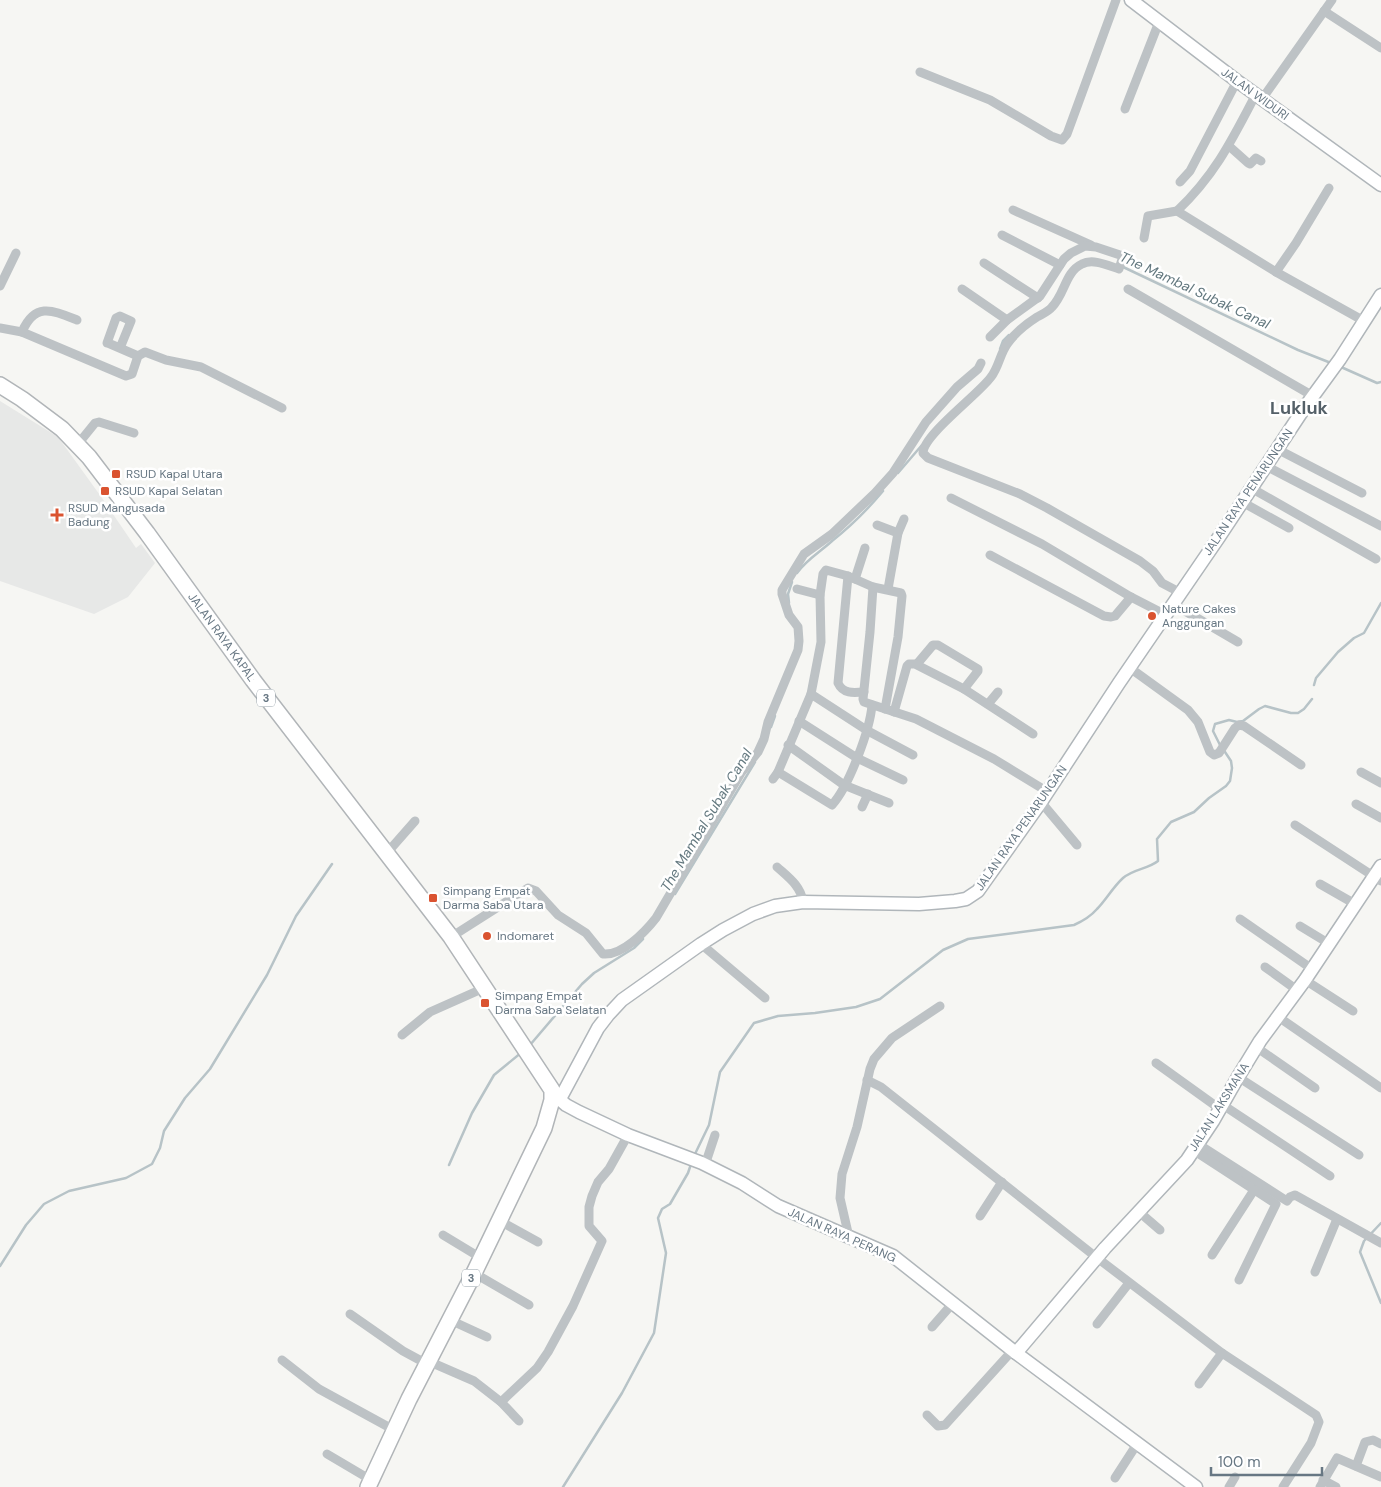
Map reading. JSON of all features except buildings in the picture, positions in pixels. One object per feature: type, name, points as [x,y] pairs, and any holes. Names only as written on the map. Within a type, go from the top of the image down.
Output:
[{"type":"highway","name":"JALAN RAYA KAPAL","points":[[0,385],[45,415],[78,444],[147,533],[253,680],[451,937],[538,1067],[556,1100]]},
{"type":"highway","name":"3","points":[[370,1484],[394,1430],[474,1273],[556,1100]]},
{"type":"main road","name":"JALAN WIDURI","points":[[1131,0],[1237,81],[1381,185]]},
{"type":"main road","name":"JALAN RAYA PENARUNGAN","points":[[556,1100],[608,1015],[630,993],[723,930],[764,909],[803,902],[919,904],[966,900],[978,891],[1044,798],[1381,295]]},
{"type":"main road","name":"JALAN LAKSMANA","points":[[1014,1352],[1066,1296],[1096,1257],[1182,1166],[1196,1147],[1277,1016],[1309,974],[1355,904],[1378,879],[1381,866]]},
{"type":"main road","name":"JALAN RAYA PERANG","points":[[556,1100],[628,1135],[704,1164],[778,1206],[893,1256],[1014,1352],[1196,1487]]},
{"type":"street","points":[[920,72],[990,100],[1051,136],[1062,140],[1067,134],[1116,0]]},
{"type":"street","points":[[1144,238],[1148,216],[1176,211],[1209,176],[1259,96],[1332,0]]},
{"type":"street","points":[[1324,11],[1381,48]]},
{"type":"street","points":[[1125,109],[1159,22]]},
{"type":"street","points":[[1180,182],[1190,171],[1237,81]]},
{"type":"street","points":[[1229,146],[1248,164],[1255,159],[1261,161]]},
{"type":"street","points":[[1276,272],[1329,188]]},
{"type":"street","points":[[1013,210],[1096,247],[1123,256],[1119,269],[1092,262],[1080,265],[1069,275],[1061,294],[1052,308],[1028,323],[1009,342],[992,376],[926,444],[923,450],[926,457],[988,480],[1047,508],[1140,561],[1153,571],[1162,583],[1181,593]]},
{"type":"street","points":[[1176,211],[1276,272],[1364,322]]},
{"type":"street","points":[[1002,235],[1060,265]]},
{"type":"street","points":[[990,337],[1007,320],[1044,292],[1064,259],[1085,246],[1096,247]]},
{"type":"street","points":[[0,284],[16,253]]},
{"type":"street","points":[[984,263],[1038,298]]},
{"type":"street","points":[[962,289],[1007,320]]},
{"type":"street","points":[[1128,289],[1313,396]]},
{"type":"street","points":[[22,332],[31,317],[38,312],[46,310],[77,320]]},
{"type":"street","points":[[0,328],[22,332],[126,376],[132,374],[138,356],[145,352],[166,360],[194,364],[282,408]]},
{"type":"street","points":[[120,348],[138,356]]},
{"type":"street","points":[[451,937],[528,888],[536,891],[558,915],[586,933],[606,955],[618,950],[645,932],[656,918],[746,766],[758,752],[764,738],[768,722],[798,650],[798,627],[789,615],[782,594],[787,581],[804,554],[832,534],[893,473],[926,422],[957,387],[978,369],[981,363]]},
{"type":"street","points":[[942,405],[953,415]]},
{"type":"street","points":[[78,444],[95,424],[99,422],[134,433]]},
{"type":"street","points":[[1277,449],[1362,493]]},
{"type":"street","points":[[1266,466],[1381,526]]},
{"type":"street","points":[[1251,488],[1376,559]]},
{"type":"street","points":[[951,498],[1042,544],[1131,596],[1169,610],[1238,642]]},
{"type":"street","points":[[1242,502],[1289,528]]},
{"type":"street","points":[[888,590],[898,533],[904,519]]},
{"type":"street","points":[[877,525],[898,533]]},
{"type":"street","points":[[864,692],[845,692],[838,683],[851,578],[865,548]]},
{"type":"street","points":[[990,554],[1104,616],[1111,618],[1115,616],[1131,596]]},
{"type":"street","points":[[872,705],[868,731],[834,804],[830,805],[775,776],[811,694],[821,642],[820,594],[823,574],[826,570],[873,587],[898,591],[902,596],[890,710]]},
{"type":"street","points":[[873,587],[864,702],[916,719],[994,759],[1024,778],[1044,798],[1077,844]]},
{"type":"street","points":[[797,589],[820,594]]},
{"type":"street","points":[[917,664],[933,645],[938,645],[978,668],[978,671],[964,690]]},
{"type":"street","points":[[890,710],[907,666],[912,663],[988,704],[1033,734]]},
{"type":"street","points":[[1130,668],[1188,710],[1198,722],[1210,752],[1214,755],[1218,753],[1239,725],[1244,726],[1300,765]]},
{"type":"street","points":[[988,704],[998,692]]},
{"type":"street","points":[[811,694],[868,731],[913,756]]},
{"type":"street","points":[[799,721],[857,758],[903,780]]},
{"type":"street","points":[[788,744],[844,785],[889,803]]},
{"type":"street","points":[[1361,772],[1381,782]]},
{"type":"street","points":[[862,807],[868,794]]},
{"type":"street","points":[[1356,804],[1381,818]]},
{"type":"street","points":[[386,854],[415,821]]},
{"type":"street","points":[[1295,825],[1378,879]]},
{"type":"street","points":[[777,867],[795,884],[802,896],[803,902]]},
{"type":"street","points":[[1320,884],[1355,904]]},
{"type":"street","points":[[1240,919],[1353,1011]]},
{"type":"street","points":[[1300,926],[1328,943]]},
{"type":"street","points":[[701,944],[765,998]]},
{"type":"street","points":[[1265,967],[1297,990]]},
{"type":"street","points":[[402,1035],[430,1012],[484,988]]},
{"type":"street","points":[[849,1236],[840,1198],[842,1174],[857,1127],[867,1080],[874,1059],[892,1038],[940,1006]]},
{"type":"street","points":[[1277,1016],[1381,1088]]},
{"type":"street","points":[[1256,1048],[1315,1088]]},
{"type":"street","points":[[1156,1063],[1330,1176]]},
{"type":"street","points":[[1238,1077],[1359,1155]]},
{"type":"street","points":[[867,1080],[881,1086],[919,1119],[1222,1353],[1316,1415],[1319,1419],[1318,1426],[1311,1443],[1283,1487]]},
{"type":"street","points":[[501,1402],[537,1368],[573,1306],[602,1241],[589,1226],[589,1207],[592,1196],[598,1182],[609,1169],[628,1135]]},
{"type":"street","points":[[704,1164],[715,1135]]},
{"type":"street","points":[[1196,1147],[1276,1204],[1239,1280]]},
{"type":"street","points":[[1196,1147],[1287,1201],[1294,1195],[1381,1243]]},
{"type":"street","points":[[980,1216],[1002,1182]]},
{"type":"street","points":[[1212,1255],[1254,1190]]},
{"type":"street","points":[[1138,1212],[1160,1230]]},
{"type":"street","points":[[1315,1272],[1337,1219]]},
{"type":"street","points":[[498,1220],[538,1242]]},
{"type":"street","points":[[443,1235],[481,1258]]},
{"type":"street","points":[[474,1273],[529,1305]]},
{"type":"street","points":[[1097,1324],[1129,1283]]},
{"type":"street","points":[[932,1327],[953,1303]]},
{"type":"street","points":[[350,1314],[403,1351],[474,1381],[501,1402],[519,1421]]},
{"type":"street","points":[[450,1320],[487,1337]]},
{"type":"street","points":[[928,1415],[938,1426],[944,1425],[1014,1352]]},
{"type":"street","points":[[1199,1384],[1222,1353]]},
{"type":"street","points":[[282,1360],[319,1389],[394,1430]]},
{"type":"street","points":[[1356,1466],[1365,1442],[1373,1440],[1381,1444]]},
{"type":"street","points":[[1115,1478],[1137,1444]]},
{"type":"street","points":[[327,1454],[370,1484]]},
{"type":"street","points":[[1336,1487],[1322,1484],[1337,1458],[1381,1477]]},
{"type":"street","points":[[1229,1487],[1235,1477]]},
{"type":"shaded area","name":"RSUD Mangusada Badung","points":[[0,401],[58,437],[136,548],[141,544],[155,563],[128,597],[94,614],[0,581]]},
{"type":"waterway","name":"The Mambal Subak Canal","points":[[1121,266],[1298,350],[1331,363]]},
{"type":"waterway","name":"The Mambal Subak Canal","points":[[1000,349],[1003,341],[1009,335]]},
{"type":"waterway","name":"The Mambal Subak Canal","points":[[1341,367],[1377,383],[1381,382]]},
{"type":"waterway","name":"The Mambal Subak Canal","points":[[898,473],[922,445]]},
{"type":"waterway","name":"The Mambal Subak Canal","points":[[797,573],[809,560],[853,523],[883,491]]},
{"type":"waterway","name":"The Mambal Subak Canal","points":[[789,603],[788,594],[792,582]]},
{"type":"waterway","points":[[1314,685],[1316,678],[1338,652],[1354,638],[1364,633],[1381,603]]},
{"type":"waterway","points":[[1220,745],[1213,731],[1215,724],[1229,720],[1243,721],[1265,706],[1298,713],[1312,699]]},
{"type":"waterway","name":"The Mambal Subak Canal","points":[[771,727],[775,716]]},
{"type":"waterway","points":[[694,1156],[709,1125],[720,1072],[754,1023],[778,1016],[856,1007],[880,999],[943,950],[968,939],[1074,925],[1084,920],[1095,912],[1123,878],[1158,861],[1157,839],[1171,822],[1194,812],[1226,786],[1230,781],[1232,768],[1231,761],[1223,749]]},
{"type":"waterway","name":"The Mambal Subak Canal","points":[[675,894],[755,762]]},
{"type":"waterway","points":[[0,1266],[26,1225],[44,1204],[69,1191],[126,1178],[152,1164],[160,1148],[164,1131],[185,1098],[210,1069],[267,975],[296,916],[332,864]]},
{"type":"waterway","name":"The Mambal Subak Canal","points":[[530,1045],[582,984],[594,973],[634,948],[643,939]]},
{"type":"waterway","name":"The Mambal Subak Canal","points":[[449,1165],[472,1113],[494,1075],[522,1052]]},
{"type":"waterway","points":[[563,1487],[622,1393],[654,1333],[666,1253],[658,1218],[662,1209],[670,1204],[688,1173],[691,1164]]},
{"type":"waterway","points":[[1381,1223],[1364,1241],[1360,1252],[1381,1303]]},
{"type":"place","name":"RSUD Kapal Utara","points":[[116,474]]},
{"type":"place","name":"RSUD Kapal Selatan","points":[[105,491]]},
{"type":"place","name":"RSUD Mangusada Badung","points":[[57,515]]},
{"type":"place","name":"Nature Cakes Anggungan","points":[[1152,616]]},
{"type":"place","name":"Simpang Empat Darma Saba Utara","points":[[433,898]]},
{"type":"place","name":"Indomaret","points":[[487,936]]},
{"type":"place","name":"Simpang Empat Darma Saba Selatan","points":[[485,1003]]},
{"type":"district","name":"Lukluk","points":[[1299,408]]}]
